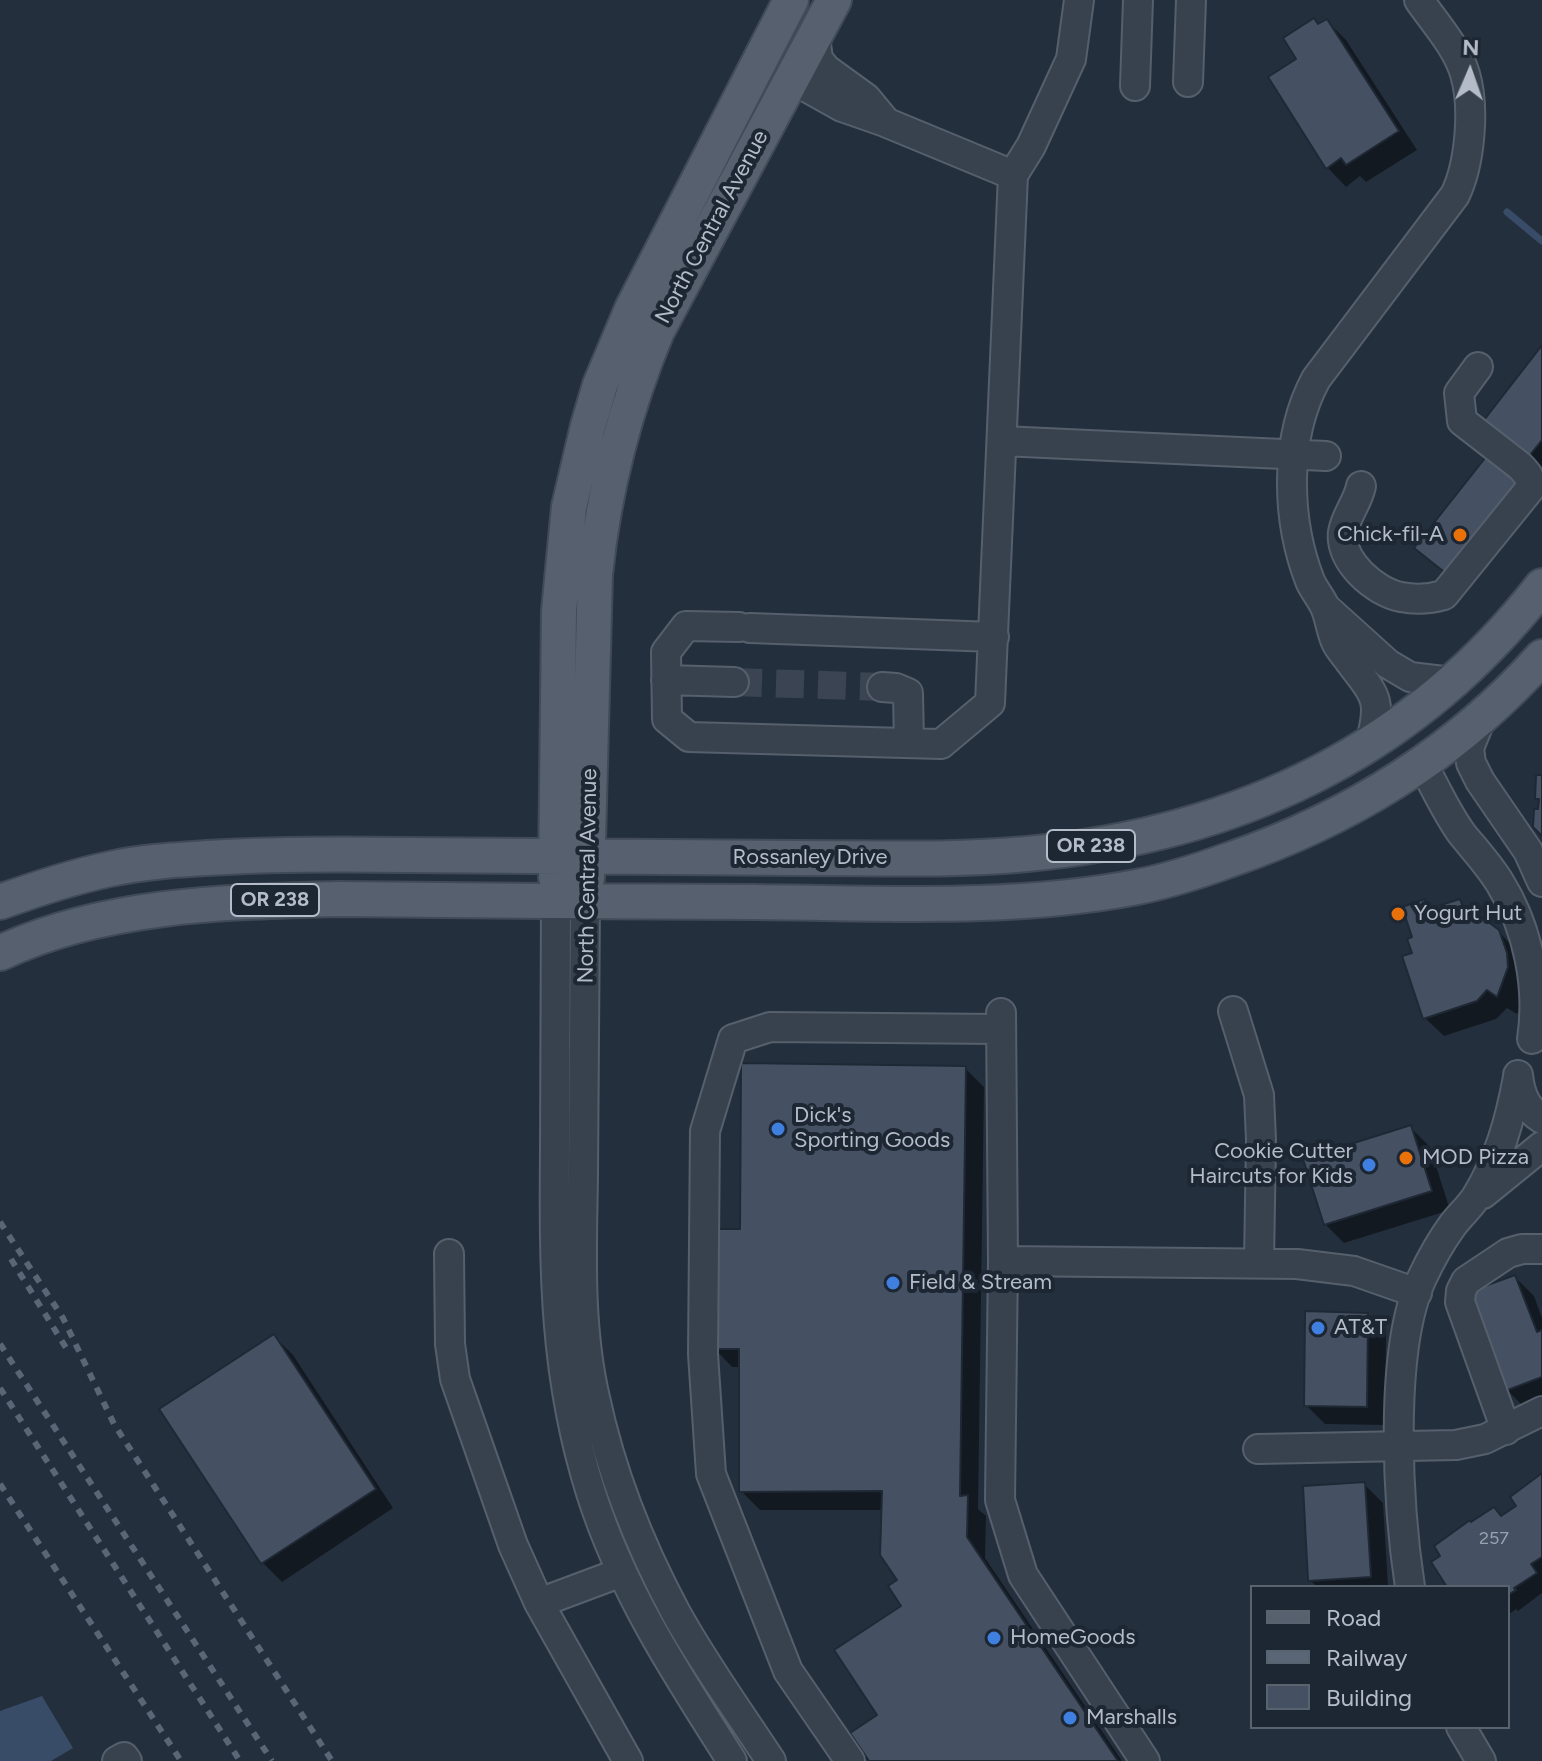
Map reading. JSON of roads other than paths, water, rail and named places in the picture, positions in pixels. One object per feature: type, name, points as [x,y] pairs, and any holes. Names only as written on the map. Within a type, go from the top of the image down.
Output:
[{"type":"main road","name":"North Central Avenue","points":[[572,857],[559,611],[569,507],[588,426],[600,385],[632,309],[791,0]]},
{"type":"main road","points":[[792,79],[785,59],[811,0]]},
{"type":"main road","name":"North Central Avenue","points":[[571,901],[595,574],[615,451],[657,331],[834,0]]},
{"type":"main road","name":"Rossanley Drive","points":[[0,902],[112,868],[175,860],[310,854],[964,858],[1087,846],[1155,834],[1217,818],[1287,789],[1370,744],[1427,704],[1479,658],[1533,598]]},
{"type":"main road","points":[[1422,763],[1422,743],[1427,733],[1490,681],[1533,598]]},
{"type":"main road","name":"OR 238","points":[[1422,763],[1480,721],[1542,657]]},
{"type":"main road","name":"Rossanley Drive","points":[[0,953],[57,932],[114,917],[258,901],[902,903],[1023,900],[1139,887],[1271,846],[1333,819],[1422,763]]},
{"type":"street","points":[[994,637],[686,626],[666,652],[667,719],[689,737],[941,744],[990,703],[994,637],[1013,175],[1031,146],[1071,59],[1079,0]]},
{"type":"street","points":[[1135,86],[1138,0]]},
{"type":"street","points":[[1188,82],[1191,0]]},
{"type":"street","points":[[1370,744],[1377,718],[1377,702],[1337,644],[1325,607],[1311,584],[1295,524],[1295,452],[1303,403],[1330,373],[1408,270],[1462,180],[1468,145],[1465,74],[1458,57],[1419,0]]},
{"type":"street","points":[[815,37],[818,59],[826,69],[866,98],[885,122]]},
{"type":"street","points":[[792,79],[842,107],[1013,175]]},
{"type":"street","points":[[1361,486],[1343,533],[1344,549],[1351,564],[1376,585],[1398,597],[1421,599],[1444,595],[1529,490],[1531,481],[1520,466],[1462,421],[1459,393],[1478,367]]},
{"type":"street","points":[[1002,441],[1295,452],[1326,456]]},
{"type":"street","points":[[1325,607],[1388,664],[1410,677],[1452,682]]},
{"type":"street","points":[[666,680],[734,682]]},
{"type":"street","points":[[882,687],[908,693],[909,743]]},
{"type":"street","points":[[1480,721],[1469,748],[1471,763],[1528,851],[1542,882]]},
{"type":"street","points":[[1410,1585],[1403,1542],[1399,1446],[1408,1320],[1421,1279],[1452,1226],[1475,1198],[1498,1154],[1524,1050],[1537,1035],[1532,970],[1516,916],[1501,885],[1462,833],[1422,763]]},
{"type":"street","name":"North Central Avenue","points":[[571,901],[554,1274],[559,1344],[569,1414],[591,1495],[622,1572],[652,1635],[732,1761]]},
{"type":"street","name":"North Central Avenue","points":[[571,901],[586,1345],[594,1397],[618,1483],[659,1579],[697,1648],[771,1761]]},
{"type":"street","points":[[1233,1011],[1259,1095],[1259,1263]]},
{"type":"street","points":[[850,1761],[788,1671],[711,1474],[703,1354],[705,1131],[733,1039],[770,1027],[1000,1021],[1003,1261],[1000,1500],[1023,1575],[1145,1761]]},
{"type":"street","points":[[1518,1077],[1526,1104],[1542,1119]]},
{"type":"street","points":[[1475,1198],[1501,1181],[1517,1164],[1542,1146]]},
{"type":"street","points":[[1506,1430],[1460,1302],[1461,1291],[1466,1281],[1508,1253],[1542,1249]]},
{"type":"street","points":[[449,1254],[450,1344],[455,1379],[513,1545],[539,1603],[628,1761]]},
{"type":"street","points":[[1003,1261],[1297,1264],[1354,1271],[1417,1293]]},
{"type":"street","points":[[1258,1449],[1448,1446],[1485,1439],[1542,1411]]},
{"type":"street","points":[[539,1603],[622,1572]]},
{"type":"street","points":[[1462,1729],[1475,1759]]},
{"type":"street","points":[[117,1761],[124,1757],[127,1761]]},
{"type":"water","points":[[42,1696],[73,1748],[51,1761],[0,1761],[0,1711]]},
{"type":"waterway","points":[[1507,212],[1542,241]]},
{"type":"tunnel","points":[[734,682],[882,687]]},
{"type":"railway","points":[[0,1222],[63,1318],[114,1424],[332,1761]]},
{"type":"railway","points":[[11,1259],[68,1351]]},
{"type":"railway","points":[[0,1344],[272,1761]]},
{"type":"railway","points":[[0,1388],[240,1761]]},
{"type":"railway","points":[[0,1484],[181,1761]]},
{"type":"place","name":"Chick-fil-A","points":[[1460,535]]},
{"type":"place","name":"Yogurt Hut","points":[[1398,914]]},
{"type":"place","name":"Dick's Sporting Goods","points":[[778,1129]]},
{"type":"place","name":"MOD Pizza","points":[[1406,1158]]},
{"type":"place","name":"Cookie Cutter Haircuts for Kids","points":[[1369,1165]]},
{"type":"place","name":"Field & Stream","points":[[893,1283]]},
{"type":"place","name":"AT&T","points":[[1318,1328]]},
{"type":"place","name":"HomeGoods","points":[[994,1638]]},
{"type":"place","name":"Marshalls","points":[[1070,1718]]}]
